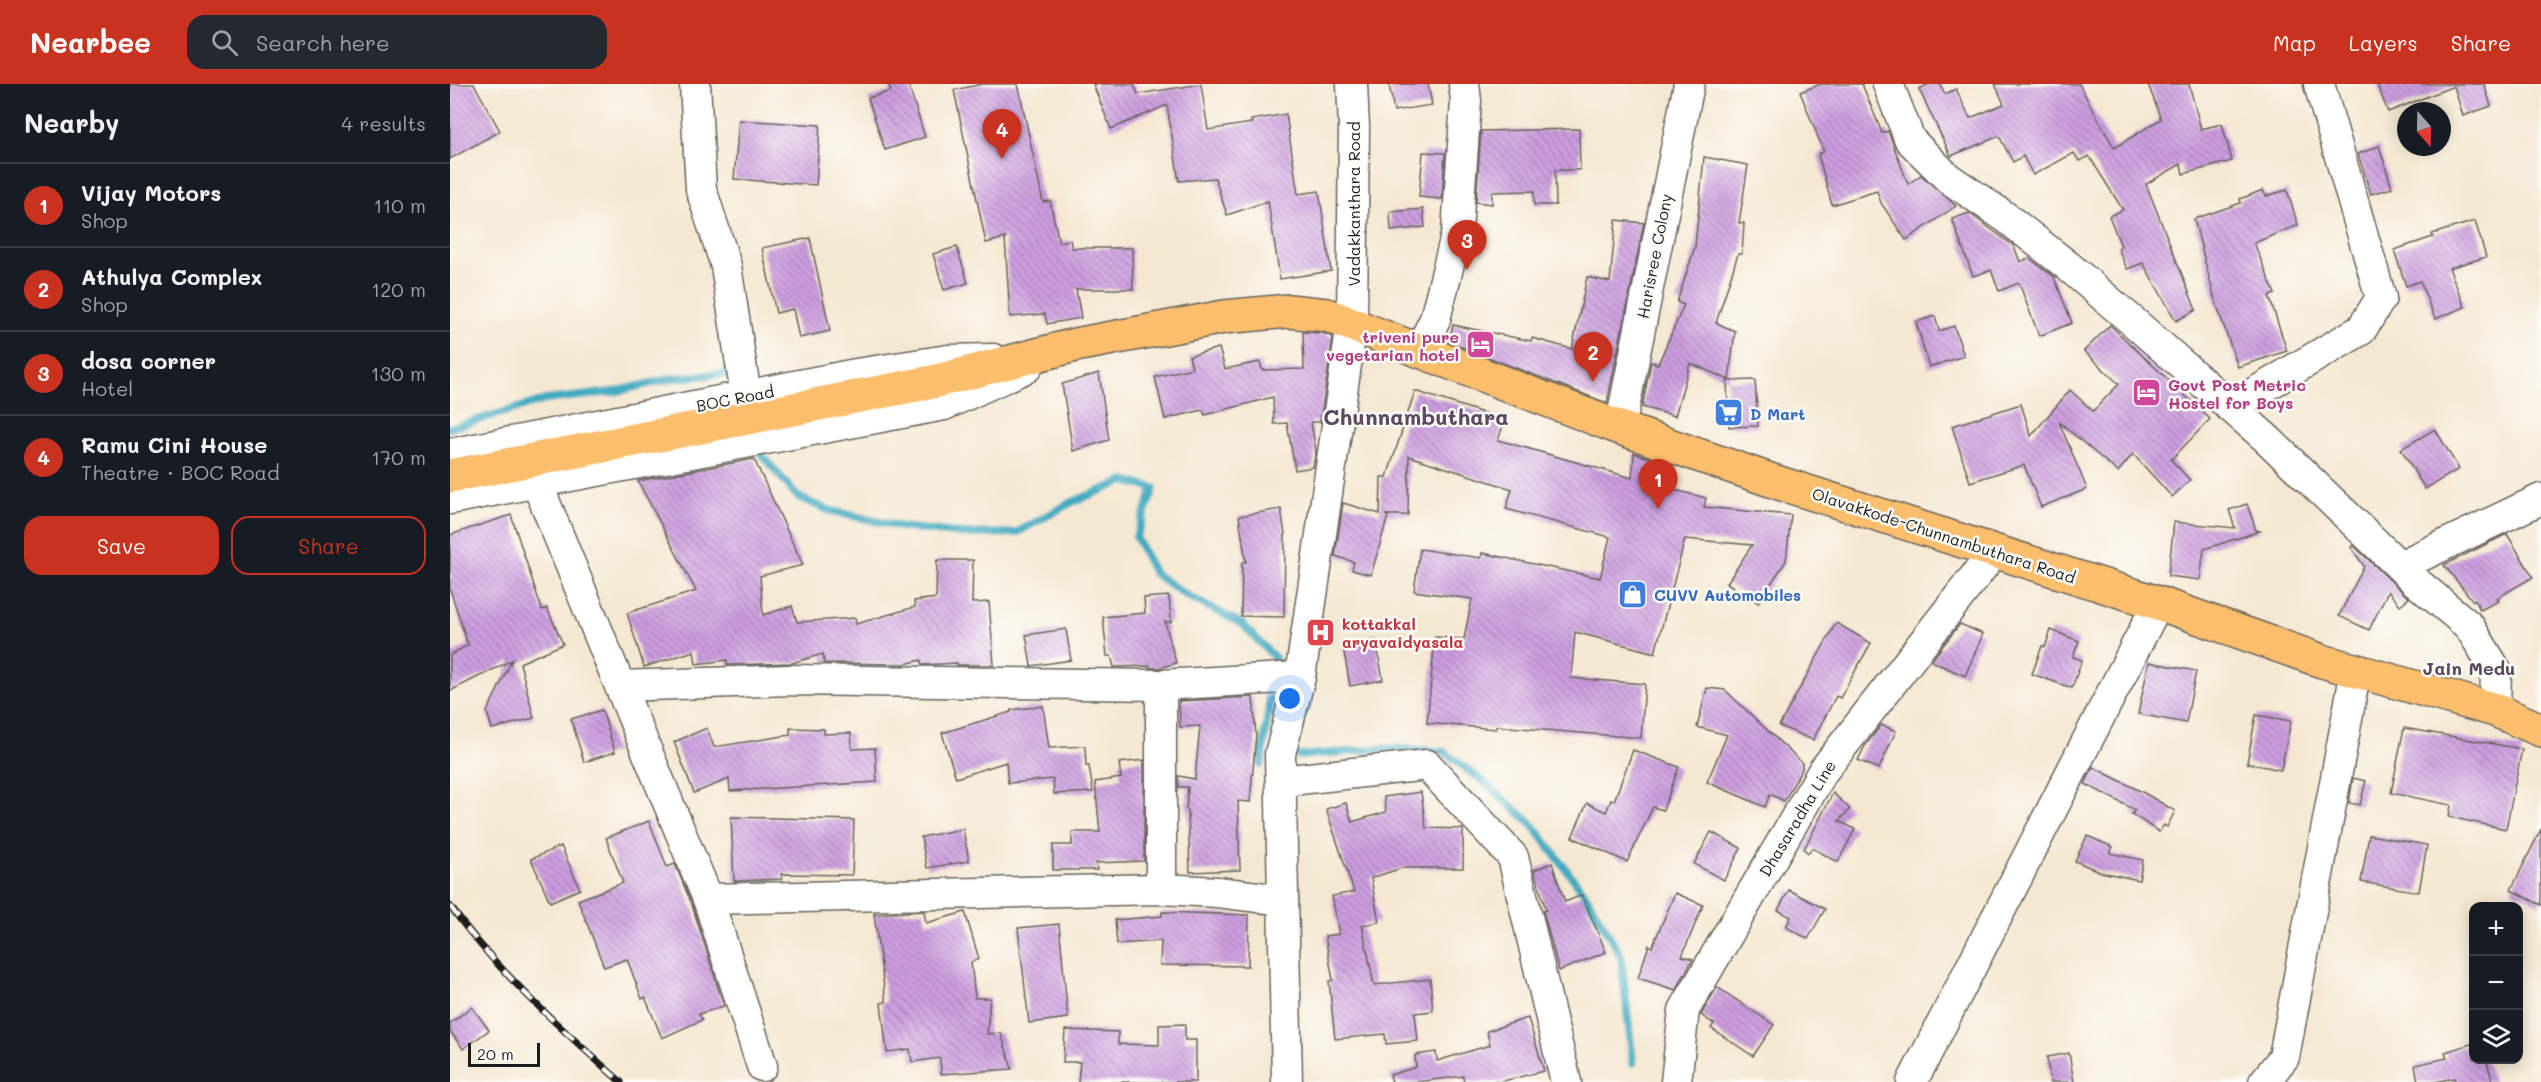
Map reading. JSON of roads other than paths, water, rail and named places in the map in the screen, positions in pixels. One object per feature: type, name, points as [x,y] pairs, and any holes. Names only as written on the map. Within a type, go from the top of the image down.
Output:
[{"type":"main road","name":"Olavakkode-Chunnambuthara Road","points":[[450,476],[937,381],[1075,345],[1224,317],[1289,311],[1327,315],[1620,428],[1776,482],[2158,603],[2356,670],[2495,710],[2541,730]]},
{"type":"street","points":[[695,84],[701,189],[726,266],[746,396]]},
{"type":"street","name":"Vadakkanthara Road","points":[[1287,1082],[1280,754],[1300,677],[1352,324],[1354,127],[1352,84]]},
{"type":"street","points":[[1419,352],[1435,319],[1457,232],[1466,101],[1464,84]]},
{"type":"street","name":"Harisree Colony","points":[[1620,428],[1689,84]]},
{"type":"street","points":[[1888,84],[1910,140],[1948,178],[2004,216],[2068,266],[2230,407],[2400,566],[2469,626],[2496,670],[2495,710]]},
{"type":"street","points":[[2230,407],[2361,330],[2381,298],[2319,84]]},
{"type":"street","points":[[450,499],[944,405],[1075,345]]},
{"type":"street","name":"BOC Road","points":[[450,454],[856,374],[948,360],[1022,359]]},
{"type":"street","points":[[537,483],[708,899],[762,1066]]},
{"type":"street","points":[[2400,566],[2541,499]]},
{"type":"street","name":"Dhasaradha Line","points":[[1676,1082],[1684,1010],[1823,771],[1994,552]]},
{"type":"street","points":[[1912,1082],[2158,603]]},
{"type":"street","points":[[2264,1082],[2284,1057],[2356,670]]},
{"type":"street","points":[[620,686],[790,680],[1161,685],[1300,677]]},
{"type":"street","points":[[1161,685],[1161,889]]},
{"type":"street","points":[[1281,781],[1427,765],[1513,857],[1566,1082]]},
{"type":"street","points":[[708,899],[1161,889],[1217,891],[1283,900]]},
{"type":"waterway","points":[[450,428],[545,400],[613,392],[674,378],[730,373],[731,376]]},
{"type":"waterway","points":[[761,454],[798,497],[828,510],[901,527],[964,534],[1016,533],[1070,503],[1124,481],[1154,488],[1136,537],[1154,573],[1184,594],[1242,624],[1275,658]]},
{"type":"waterway","points":[[1261,764],[1270,699]]},
{"type":"waterway","points":[[1299,756],[1390,748],[1444,752],[1484,782],[1532,824],[1587,897],[1621,956],[1633,1063]]},
{"type":"railway","points":[[450,906],[509,976],[621,1082]]},
{"type":"place","name":"Ramu Cini House","points":[[1002,159]]},
{"type":"place","name":"dosa corner","points":[[1467,270]]},
{"type":"place","name":"triveni pure vegetarian hotel","points":[[1480,345]]},
{"type":"place","name":"Athulya Complex","points":[[1593,382]]},
{"type":"place","name":"Govt Post Metric Hostel for Boys","points":[[2147,393]]},
{"type":"place","name":"D Mart","points":[[1729,413]]},
{"type":"place","name":"Vijay Motors","points":[[1658,509]]},
{"type":"place","name":"CUVV Automobiles","points":[[1633,594]]},
{"type":"place","name":"kottakkal aryavaidyasala","points":[[1321,632]]},
{"type":"district","name":"Chunnambuthara","points":[[1416,416]]},
{"type":"district","name":"Jain Medu","points":[[2469,668]]}]
